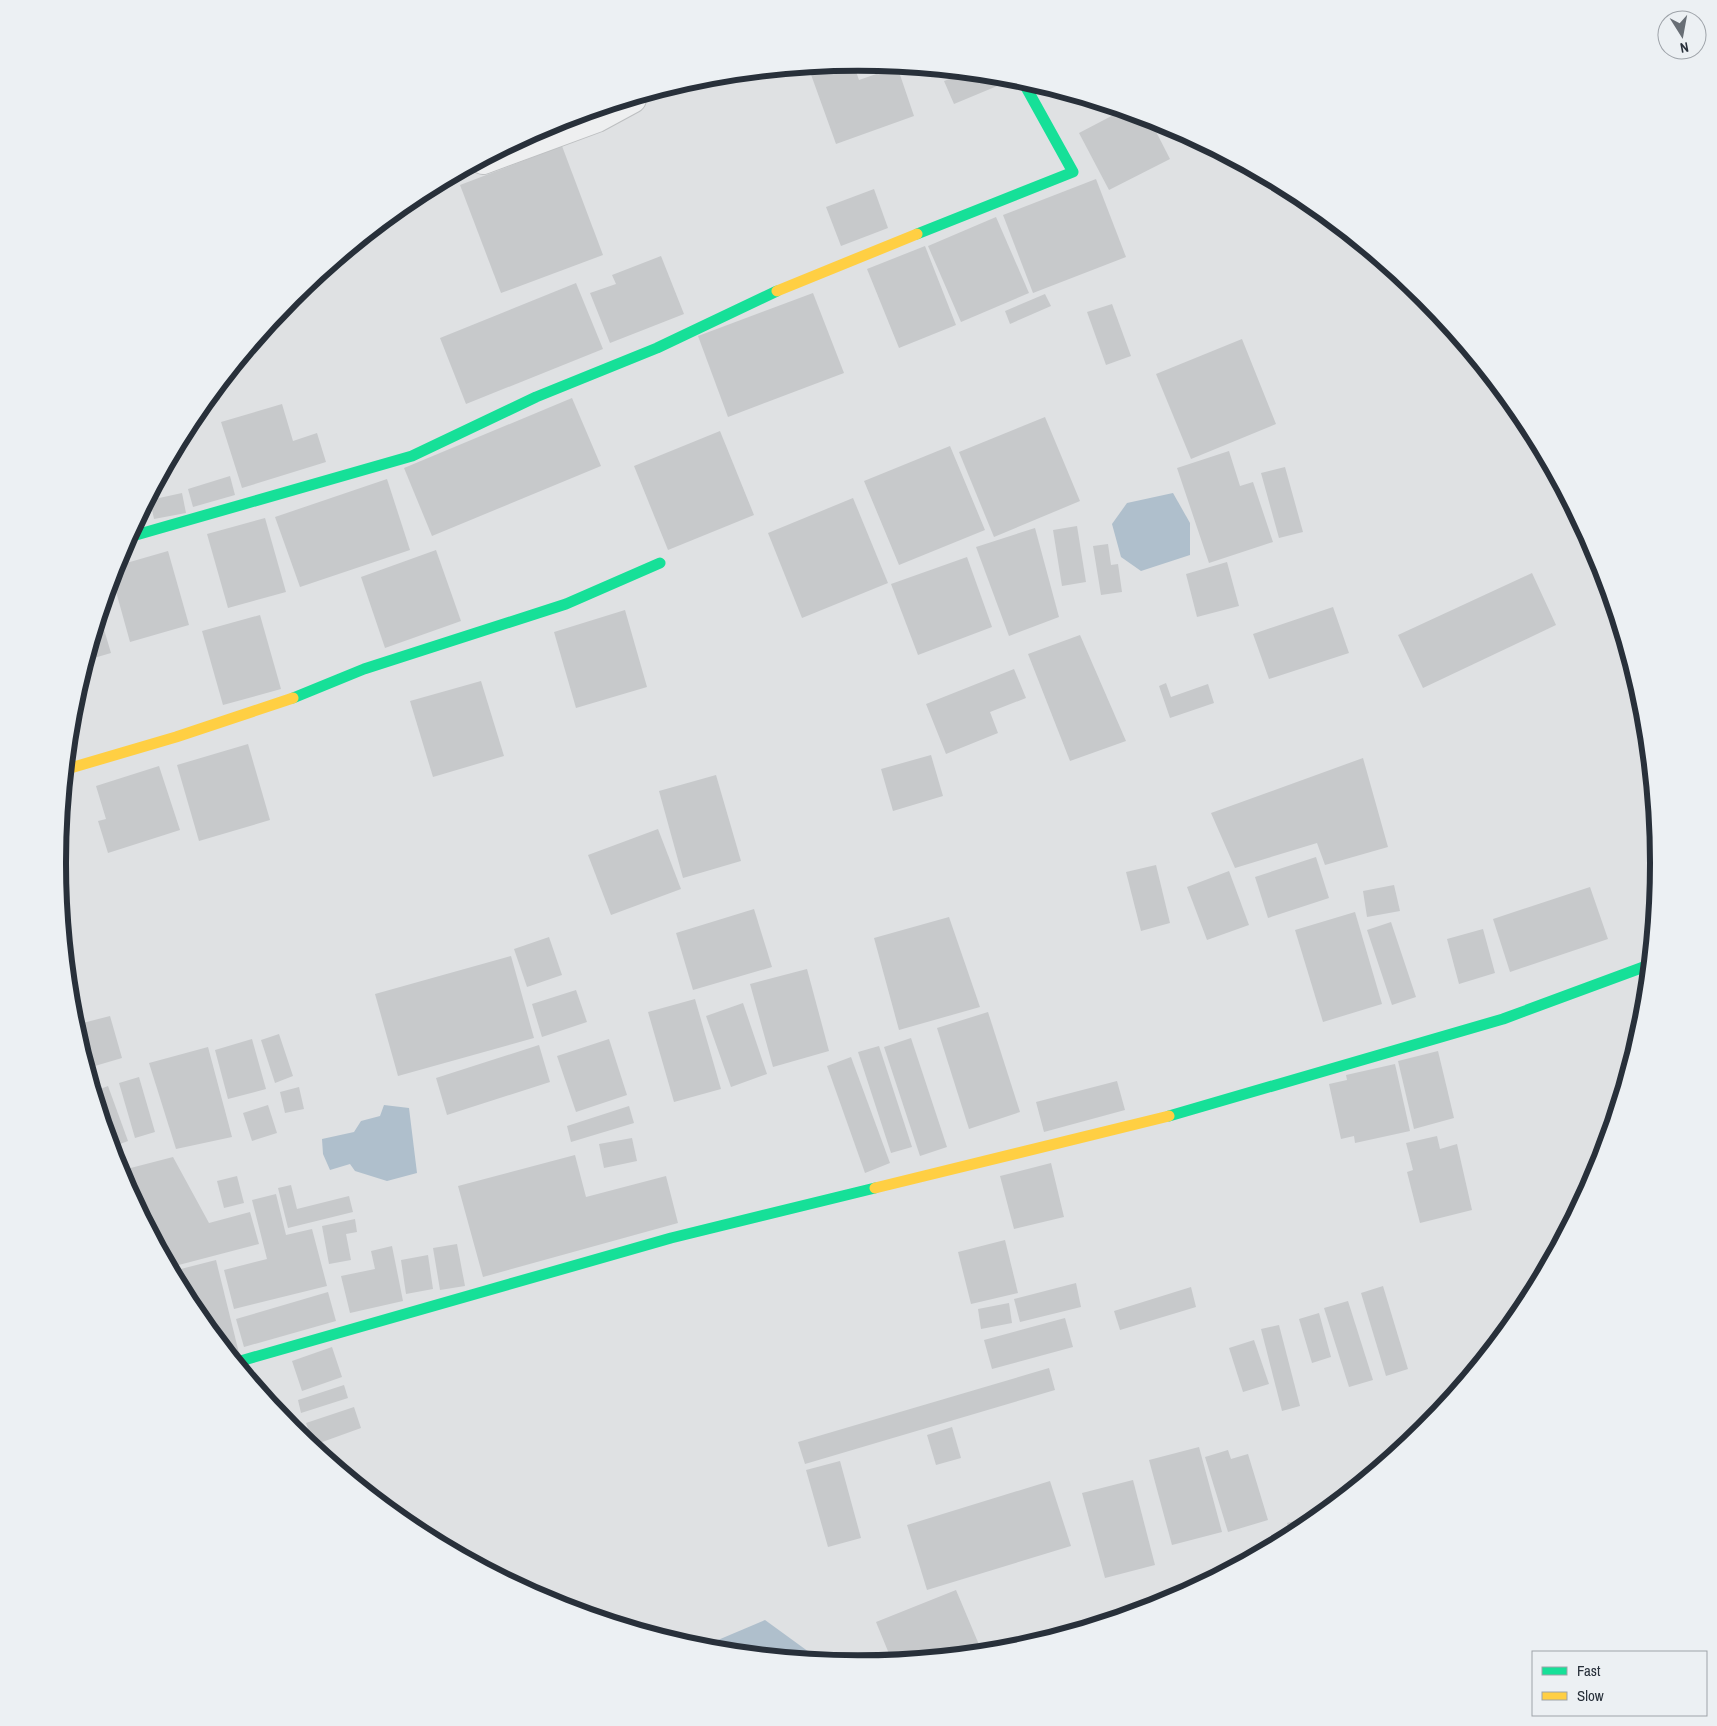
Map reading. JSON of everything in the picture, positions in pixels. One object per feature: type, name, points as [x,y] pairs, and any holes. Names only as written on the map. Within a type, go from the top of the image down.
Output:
[{"type":"street","points":[[138,534],[412,456],[536,397],[657,348],[783,288],[1073,172],[1027,89]]},
{"type":"street","points":[[525,144],[608,112]]},
{"type":"street","points":[[72,767],[279,704],[364,669],[566,604],[660,563]]},
{"type":"street","points":[[243,1360],[671,1238],[1174,1115],[1503,1019],[1644,967]]},
{"type":"water","points":[[1173,493],[1190,523],[1190,555],[1141,571],[1121,557],[1112,524],[1127,503]]},
{"type":"water","points":[[384,1105],[409,1108],[417,1173],[387,1181],[355,1171],[350,1164],[330,1170],[323,1154],[322,1139],[354,1132],[361,1121],[380,1116]]},
{"type":"water","points":[[765,1620],[812,1654],[755,1648],[714,1642]]},
{"type":"building","points":[[856,71],[859,80],[884,71],[899,72],[914,116],[836,144],[810,72]]},
{"type":"building","points":[[955,77],[1002,84],[954,104],[944,81]]},
{"type":"building","points":[[1116,114],[1154,128],[1170,159],[1109,190],[1079,133]]},
{"type":"building","points":[[562,146],[603,255],[501,293],[460,185]]},
{"type":"building","points":[[1096,179],[1126,257],[1033,293],[1003,215]]},
{"type":"building","points":[[874,189],[888,228],[841,246],[826,207]]},
{"type":"building","points":[[996,217],[1029,293],[961,322],[928,246]]},
{"type":"building","points":[[925,246],[956,325],[899,348],[867,269]]},
{"type":"building","points":[[661,256],[684,314],[610,343],[590,293],[616,284],[612,275]]},
{"type":"building","points":[[576,283],[603,349],[466,404],[440,338]]},
{"type":"building","points":[[813,293],[844,373],[728,417],[698,336]]},
{"type":"building","points":[[1045,294],[1051,306],[1010,324],[1005,311]]},
{"type":"building","points":[[1112,304],[1131,356],[1106,365],[1087,312]]},
{"type":"building","points":[[1242,339],[1276,424],[1191,459],[1156,374]]},
{"type":"building","points":[[572,398],[601,466],[432,536],[404,468]]},
{"type":"building","points":[[282,404],[293,441],[317,433],[326,462],[242,488],[221,422]]},
{"type":"building","points":[[1045,417],[1080,501],[994,537],[959,452]]},
{"type":"building","points":[[720,431],[754,515],[668,550],[634,466]]},
{"type":"building","points":[[950,446],[985,530],[899,565],[864,481]]},
{"type":"building","points":[[1229,451],[1240,486],[1253,482],[1273,542],[1209,563],[1177,468]]},
{"type":"building","points":[[1285,467],[1303,532],[1279,538],[1261,473]]},
{"type":"building","points":[[230,476],[235,495],[193,507],[188,489]]},
{"type":"building","points":[[387,479],[410,550],[300,587],[275,517]]},
{"type":"building","points":[[182,493],[186,513],[154,519],[151,507],[155,499]]},
{"type":"building","points":[[853,498],[888,583],[802,618],[768,533]]},
{"type":"building","points":[[265,518],[286,592],[228,608],[207,534]]},
{"type":"building","points":[[1077,526],[1086,582],[1062,586],[1053,530]]},
{"type":"building","points":[[1035,528],[1059,617],[1009,636],[976,547]]},
{"type":"building","points":[[1108,544],[1111,565],[1118,564],[1122,592],[1101,595],[1093,546]]},
{"type":"building","points":[[436,550],[461,621],[385,648],[361,577]]},
{"type":"building","points":[[168,551],[189,625],[130,642],[115,589],[126,563]]},
{"type":"building","points":[[967,557],[992,627],[918,655],[891,584]]},
{"type":"building","points":[[1227,562],[1239,606],[1197,617],[1186,574]]},
{"type":"building","points":[[1532,573],[1556,625],[1423,688],[1398,635]]},
{"type":"building","points":[[1333,607],[1349,653],[1269,679],[1253,634]]},
{"type":"building","points":[[625,610],[647,687],[576,708],[554,632]]},
{"type":"building","points":[[260,615],[281,689],[223,705],[202,631]]},
{"type":"building","points":[[103,625],[111,653],[93,658]]},
{"type":"building","points":[[1080,635],[1126,741],[1070,761],[1028,654]]},
{"type":"building","points":[[1014,669],[1026,698],[990,712],[998,733],[946,754],[926,704]]},
{"type":"building","points":[[481,681],[504,756],[433,777],[410,701]]},
{"type":"building","points":[[1166,683],[1171,697],[1208,684],[1214,703],[1170,718],[1159,686]]},
{"type":"building","points":[[248,744],[270,820],[199,841],[177,765]]},
{"type":"building","points":[[931,755],[943,796],[893,811],[881,769]]},
{"type":"building","points":[[1363,758],[1388,847],[1325,865],[1317,843],[1235,868],[1211,813]]},
{"type":"building","points":[[159,766],[180,830],[108,853],[98,821],[106,819],[96,786]]},
{"type":"building","points":[[716,775],[741,861],[683,878],[659,791]]},
{"type":"building","points":[[658,829],[681,889],[611,915],[588,855]]},
{"type":"building","points":[[1316,857],[1329,898],[1268,918],[1255,877]]},
{"type":"building","points":[[1156,865],[1170,923],[1141,931],[1126,872]]},
{"type":"building","points":[[1229,871],[1249,925],[1207,940],[1187,887]]},
{"type":"building","points":[[1394,885],[1400,911],[1367,917],[1363,891]]},
{"type":"building","points":[[1590,887],[1608,939],[1510,972],[1493,919]]},
{"type":"building","points":[[754,909],[772,967],[693,990],[676,933]]},
{"type":"building","points":[[1355,912],[1382,1004],[1323,1022],[1295,930]]},
{"type":"building","points":[[949,917],[980,1007],[899,1030],[874,938]]},
{"type":"building","points":[[1391,922],[1416,997],[1392,1005],[1367,930]]},
{"type":"building","points":[[1483,929],[1495,973],[1459,984],[1447,939]]},
{"type":"building","points":[[549,937],[562,975],[527,987],[514,949]]},
{"type":"building","points":[[511,956],[534,1038],[398,1076],[375,994]]},
{"type":"building","points":[[807,969],[829,1051],[773,1067],[750,984]]},
{"type":"building","points":[[576,990],[587,1022],[542,1037],[532,1004]]},
{"type":"building","points":[[695,999],[721,1089],[674,1102],[648,1012]]},
{"type":"building","points":[[743,1003],[767,1074],[731,1087],[706,1016]]},
{"type":"building","points":[[988,1012],[1020,1112],[969,1129],[937,1028]]},
{"type":"building","points":[[110,1016],[122,1058],[93,1067],[82,1023]]},
{"type":"building","points":[[279,1034],[293,1076],[275,1083],[261,1040]]},
{"type":"building","points":[[911,1038],[947,1147],[920,1156],[884,1047]]},
{"type":"building","points":[[252,1039],[266,1089],[228,1099],[215,1050]]},
{"type":"building","points":[[609,1039],[627,1095],[576,1112],[557,1056]]},
{"type":"building","points":[[539,1045],[550,1082],[447,1115],[436,1078]]},
{"type":"building","points":[[879,1046],[912,1147],[891,1153],[858,1052]]},
{"type":"building","points":[[208,1047],[232,1137],[176,1149],[149,1063]]},
{"type":"building","points":[[1438,1051],[1454,1118],[1414,1129],[1398,1061]]},
{"type":"building","points":[[851,1057],[890,1163],[865,1173],[827,1066]]},
{"type":"building","points":[[1395,1064],[1410,1131],[1355,1143],[1354,1136],[1341,1139],[1329,1084],[1347,1080],[1346,1075]]},
{"type":"building","points":[[139,1077],[155,1132],[135,1138],[119,1083]]},
{"type":"building","points":[[1117,1081],[1125,1110],[1044,1132],[1036,1102]]},
{"type":"building","points":[[108,1086],[128,1141],[119,1145],[99,1089]]},
{"type":"building","points":[[299,1087],[304,1109],[285,1113],[280,1092]]},
{"type":"building","points":[[268,1105],[277,1133],[252,1141],[243,1113]]},
{"type":"building","points":[[629,1106],[634,1123],[571,1142],[567,1126]]},
{"type":"building","points":[[1437,1136],[1440,1149],[1457,1144],[1472,1210],[1420,1223],[1407,1172],[1413,1170],[1406,1143]]},
{"type":"building","points":[[632,1138],[637,1161],[604,1168],[599,1144]]},
{"type":"building","points":[[575,1155],[586,1197],[666,1176],[678,1223],[483,1277],[458,1186]]},
{"type":"building","points":[[173,1157],[209,1223],[250,1212],[259,1244],[176,1266],[148,1213],[128,1169]]},
{"type":"building","points":[[1051,1163],[1064,1217],[1014,1229],[1000,1176]]},
{"type":"building","points":[[237,1176],[244,1203],[224,1208],[217,1181]]},
{"type":"building","points":[[291,1185],[297,1209],[349,1196],[353,1212],[288,1228],[278,1188]]},
{"type":"building","points":[[276,1194],[286,1235],[312,1229],[327,1286],[234,1309],[224,1270],[267,1259],[252,1200]]},
{"type":"building","points":[[355,1219],[357,1232],[346,1234],[351,1260],[329,1264],[322,1226]]},
{"type":"building","points":[[1005,1240],[1018,1293],[971,1304],[958,1252]]},
{"type":"building","points":[[457,1244],[465,1286],[440,1290],[433,1248]]},
{"type":"building","points":[[392,1246],[403,1301],[350,1313],[341,1276],[375,1269],[371,1251]]},
{"type":"building","points":[[428,1255],[433,1289],[406,1294],[401,1260]]},
{"type":"building","points":[[216,1260],[239,1353],[237,1353],[230,1345],[179,1270]]},
{"type":"building","points":[[1076,1283],[1081,1307],[1020,1322],[1014,1299]]},
{"type":"building","points":[[1383,1286],[1408,1369],[1386,1376],[1361,1293]]},
{"type":"building","points":[[1191,1287],[1196,1307],[1120,1330],[1114,1311]]},
{"type":"building","points":[[328,1292],[336,1321],[244,1347],[236,1319]]},
{"type":"building","points":[[1348,1301],[1373,1380],[1349,1387],[1324,1308]]},
{"type":"building","points":[[1009,1303],[1012,1323],[981,1329],[978,1309]]},
{"type":"building","points":[[1319,1313],[1331,1357],[1312,1363],[1299,1319]]},
{"type":"building","points":[[1065,1318],[1073,1347],[992,1369],[984,1340]]},
{"type":"building","points":[[1279,1325],[1300,1406],[1282,1411],[1261,1329]]},
{"type":"building","points":[[1254,1340],[1269,1384],[1243,1392],[1229,1348]]},
{"type":"building","points":[[332,1347],[342,1377],[302,1391],[292,1361]]},
{"type":"building","points":[[1049,1368],[1055,1390],[805,1464],[798,1442]]},
{"type":"building","points":[[344,1385],[348,1398],[301,1413],[298,1400]]},
{"type":"building","points":[[354,1407],[361,1428],[319,1443],[310,1435],[306,1423]]},
{"type":"building","points":[[952,1427],[961,1458],[936,1465],[927,1435]]},
{"type":"building","points":[[1199,1447],[1222,1532],[1172,1545],[1149,1460]]},
{"type":"building","points":[[1228,1450],[1231,1459],[1248,1454],[1268,1520],[1228,1532],[1205,1457]]},
{"type":"building","points":[[840,1461],[861,1538],[828,1547],[806,1470]]},
{"type":"building","points":[[1133,1480],[1155,1565],[1105,1578],[1082,1493]]},
{"type":"building","points":[[1050,1481],[1071,1546],[927,1590],[907,1525]]},
{"type":"building","points":[[1304,1519],[1288,1529],[1287,1523]]},
{"type":"building","points":[[956,1590],[979,1645],[910,1654],[889,1654],[876,1622]]},
{"type":"traffic: fast","points":[[917,234],[1073,172],[1027,89]]},
{"type":"traffic: fast","points":[[138,534],[412,456],[536,397],[657,348],[777,291]]},
{"type":"traffic: fast","points":[[293,698],[364,669],[566,604],[660,563]]},
{"type":"traffic: fast","points":[[1169,1116],[1503,1019],[1644,967]]},
{"type":"traffic: fast","points":[[243,1360],[671,1238],[875,1188]]},
{"type":"traffic: slow","points":[[777,291],[917,234]]},
{"type":"traffic: slow","points":[[72,767],[176,737],[293,698]]},
{"type":"traffic: slow","points":[[875,1188],[1169,1116]]}]
